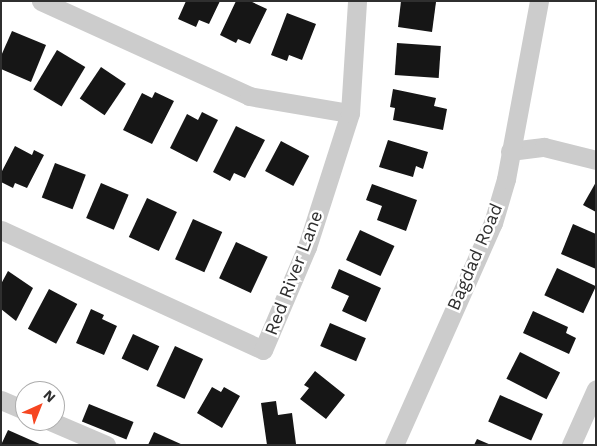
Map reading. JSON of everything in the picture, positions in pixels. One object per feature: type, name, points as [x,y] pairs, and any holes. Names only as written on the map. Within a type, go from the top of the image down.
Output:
[{"type":"street","points":[[40,1],[249,96],[350,112]]},
{"type":"street","name":"Red River Lane","points":[[1,230],[263,350],[307,247],[350,112],[358,1]]},
{"type":"street","name":"Bagdad Road","points":[[394,445],[493,223],[510,151],[539,1]]},
{"type":"street","points":[[510,151],[544,147],[596,160]]},
{"type":"street","points":[[571,445],[596,389]]},
{"type":"street","points":[[1,400],[15,406]]},
{"type":"street","points":[[65,427],[106,445]]},
{"type":"building","points":[[186,1],[220,1],[209,24],[199,20],[196,27],[178,19]]},
{"type":"building","points":[[236,1],[250,1],[267,9],[250,44],[238,39],[236,43],[220,35]]},
{"type":"building","points":[[401,1],[436,2],[432,32],[398,27]]},
{"type":"building","points":[[287,13],[316,24],[302,60],[289,55],[287,61],[271,55]]},
{"type":"building","points":[[12,31],[46,45],[31,82],[1,69],[1,56]]},
{"type":"building","points":[[397,43],[441,46],[439,78],[395,75]]},
{"type":"building","points":[[57,50],[85,67],[62,106],[33,89]]},
{"type":"building","points":[[101,67],[126,84],[105,115],[80,99]]},
{"type":"building","points":[[393,89],[436,98],[434,106],[447,109],[443,130],[393,120],[395,108],[390,107]]},
{"type":"building","points":[[155,92],[174,101],[152,144],[123,130],[142,93],[152,98]]},
{"type":"building","points":[[202,112],[218,120],[197,162],[170,148],[187,114],[198,120]]},
{"type":"building","points":[[236,126],[265,140],[245,178],[234,173],[230,181],[213,172]]},
{"type":"building","points":[[388,140],[428,152],[423,169],[416,166],[413,177],[379,167]]},
{"type":"building","points":[[281,141],[309,156],[293,186],[265,171]]},
{"type":"building","points":[[15,146],[32,155],[34,150],[44,155],[27,188],[15,183],[13,188],[1,182],[1,173]]},
{"type":"building","points":[[55,163],[86,175],[73,209],[42,198]]},
{"type":"building","points":[[596,182],[596,212],[583,205]]},
{"type":"building","points":[[101,183],[129,195],[114,230],[86,218]]},
{"type":"building","points":[[372,184],[417,200],[406,231],[377,220],[382,206],[366,200]]},
{"type":"building","points":[[147,198],[177,212],[159,251],[129,237]]},
{"type":"building","points":[[193,219],[222,232],[204,272],[175,259]]},
{"type":"building","points":[[573,224],[596,234],[596,269],[561,254]]},
{"type":"building","points":[[360,230],[394,246],[380,276],[346,260]]},
{"type":"building","points":[[236,242],[268,257],[251,293],[219,278]]},
{"type":"building","points":[[557,268],[596,286],[583,313],[544,295]]},
{"type":"building","points":[[339,269],[381,288],[366,322],[342,311],[349,296],[331,288]]},
{"type":"building","points":[[8,271],[33,288],[16,321],[1,309],[1,284]]},
{"type":"building","points":[[49,289],[77,304],[56,344],[28,329]]},
{"type":"building","points":[[91,309],[104,315],[102,319],[117,326],[104,355],[76,343]]},
{"type":"building","points":[[533,311],[568,327],[566,333],[576,338],[569,354],[523,333]]},
{"type":"building","points":[[330,323],[366,338],[356,361],[320,346]]},
{"type":"building","points":[[133,334],[159,346],[148,371],[122,358]]},
{"type":"building","points":[[175,346],[203,359],[185,399],[156,386]]},
{"type":"building","points":[[520,352],[560,372],[546,399],[506,379]]},
{"type":"building","points":[[315,371],[345,395],[326,419],[300,399],[309,388],[304,385]]},
{"type":"building","points":[[212,387],[221,392],[224,387],[240,396],[222,428],[197,413]]},
{"type":"building","points":[[500,395],[543,414],[531,441],[488,421]]},
{"type":"building","points":[[276,401],[278,415],[292,413],[296,444],[267,445],[261,403]]},
{"type":"building","points":[[89,404],[134,422],[126,440],[82,422]]},
{"type":"building","points":[[8,430],[42,445],[1,445]]},
{"type":"building","points":[[154,432],[183,445],[148,445]]},
{"type":"building","points":[[477,439],[491,445],[474,445]]}]
